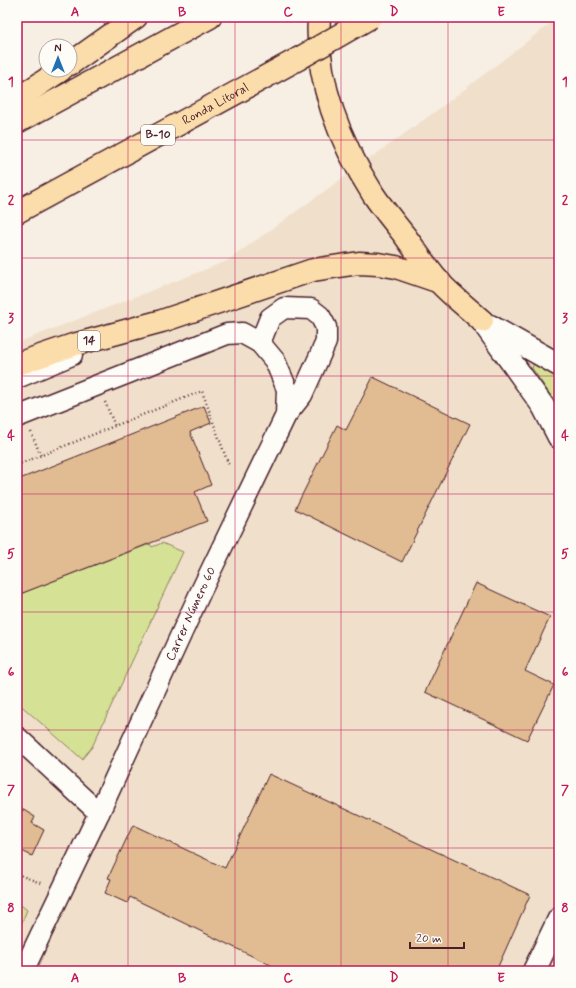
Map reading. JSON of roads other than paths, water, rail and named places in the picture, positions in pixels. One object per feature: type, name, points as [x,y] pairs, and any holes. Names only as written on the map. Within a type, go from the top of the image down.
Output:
[{"type":"highway","points":[[78,58],[136,17]]},
{"type":"highway","points":[[17,122],[210,17]]},
{"type":"highway","points":[[319,17],[320,61],[331,108],[342,136],[374,195],[440,282],[482,321]]},
{"type":"highway","name":"Ronda Litoral","points":[[17,212],[298,59],[371,17]]},
{"type":"highway","points":[[17,99],[49,78]]},
{"type":"highway","points":[[162,321],[314,270],[338,265],[359,263],[396,267],[440,282]]},
{"type":"highway","name":"14","points":[[17,364],[74,345],[162,321]]},
{"type":"main road","points":[[482,321],[559,365]]},
{"type":"main road","points":[[482,321],[544,406],[559,437]]},
{"type":"main road","points":[[534,971],[559,919]]},
{"type":"street","name":"Carrer Número 60","points":[[25,971],[27,963],[99,813],[201,591],[286,415],[302,396],[326,342],[326,327],[320,316],[311,309],[284,308],[270,318],[260,343]]},
{"type":"street","points":[[17,378],[71,355],[162,321]]},
{"type":"street","name":"Carrer Número 60","points":[[24,424],[227,334],[242,333],[260,343],[275,361],[287,388],[286,415]]},
{"type":"street","points":[[17,737],[99,813]]}]
